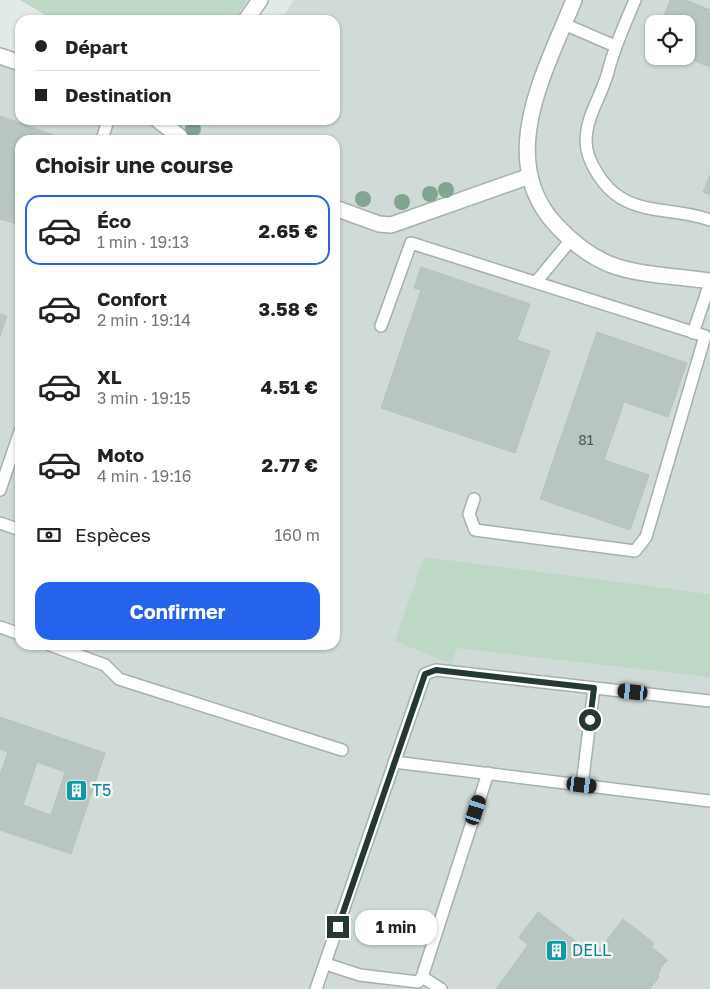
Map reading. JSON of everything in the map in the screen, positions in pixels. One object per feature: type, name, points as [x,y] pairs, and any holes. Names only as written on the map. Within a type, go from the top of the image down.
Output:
[{"type":"street","points":[[250,15],[260,0]]},
{"type":"street","points":[[574,0],[534,99],[526,150],[530,176],[548,217],[570,241],[608,263],[625,269],[710,282]]},
{"type":"street","points":[[0,56],[15,61]]},
{"type":"street","points":[[165,125],[177,133]]},
{"type":"street","points":[[340,210],[379,224],[391,224],[530,176]]},
{"type":"lane","points":[[634,0],[615,46],[588,127],[586,141],[590,158],[610,189],[622,199],[647,207],[706,218],[710,228]]},
{"type":"lane","points":[[564,24],[615,46]]},
{"type":"lane","points":[[536,282],[570,241]]},
{"type":"lane","points":[[381,326],[411,243],[705,336],[646,537],[635,551],[475,530],[469,514],[474,499]]},
{"type":"lane","points":[[693,332],[710,282]]},
{"type":"lane","points":[[0,490],[15,446]]},
{"type":"lane","points":[[0,524],[15,528]]},
{"type":"lane","points":[[0,627],[15,632]]},
{"type":"lane","points":[[64,650],[105,665],[120,678],[342,750]]},
{"type":"lane","points":[[316,989],[421,680],[429,671],[710,701]]},
{"type":"lane","points":[[582,785],[594,688]]},
{"type":"lane","points":[[394,762],[710,801]]},
{"type":"lane","points":[[326,964],[360,976],[411,983],[418,982],[422,977],[488,773]]},
{"type":"lane","points":[[422,977],[441,989]]},
{"type":"shaded area","points":[[294,0],[710,0],[710,989],[0,989],[0,51],[15,54],[15,125],[340,125],[340,15],[284,15]]},
{"type":"green space","points":[[20,0],[248,0],[238,15],[46,15]]},
{"type":"green space","points":[[424,557],[710,594],[710,677],[456,648],[452,664],[395,641]]},
{"type":"building","points":[[670,0],[686,0],[710,10],[710,67],[695,61],[695,15],[664,15]]},
{"type":"building","points":[[0,116],[15,121],[15,125],[26,125],[54,135],[15,135],[15,224],[0,219]]},
{"type":"building","points":[[710,175],[710,195],[703,192]]},
{"type":"building","points":[[421,267],[530,304],[517,340],[550,351],[515,453],[381,408],[421,290],[414,288]]},
{"type":"building","points":[[0,314],[7,316],[0,336]]},
{"type":"building","points":[[597,332],[687,363],[668,417],[624,402],[604,460],[649,475],[630,530],[540,499]]},
{"type":"building","name":"T5","points":[[0,717],[105,753],[71,854],[0,830],[0,775],[8,752],[0,749]],"holes":[[[37,762],[65,772],[51,815],[23,805]]]},
{"type":"building","name":"DELL","points":[[538,912],[595,956],[623,919],[654,943],[651,947],[668,960],[662,966],[658,974],[659,977],[650,989],[496,989],[528,945],[519,937]]},
{"type":"place","name":"T5","points":[[76,790]]},
{"type":"place","name":"DELL","points":[[556,950]]},
{"type":"route","points":[[338,927],[421,680],[425,674],[436,670],[594,688],[590,720]]}]
